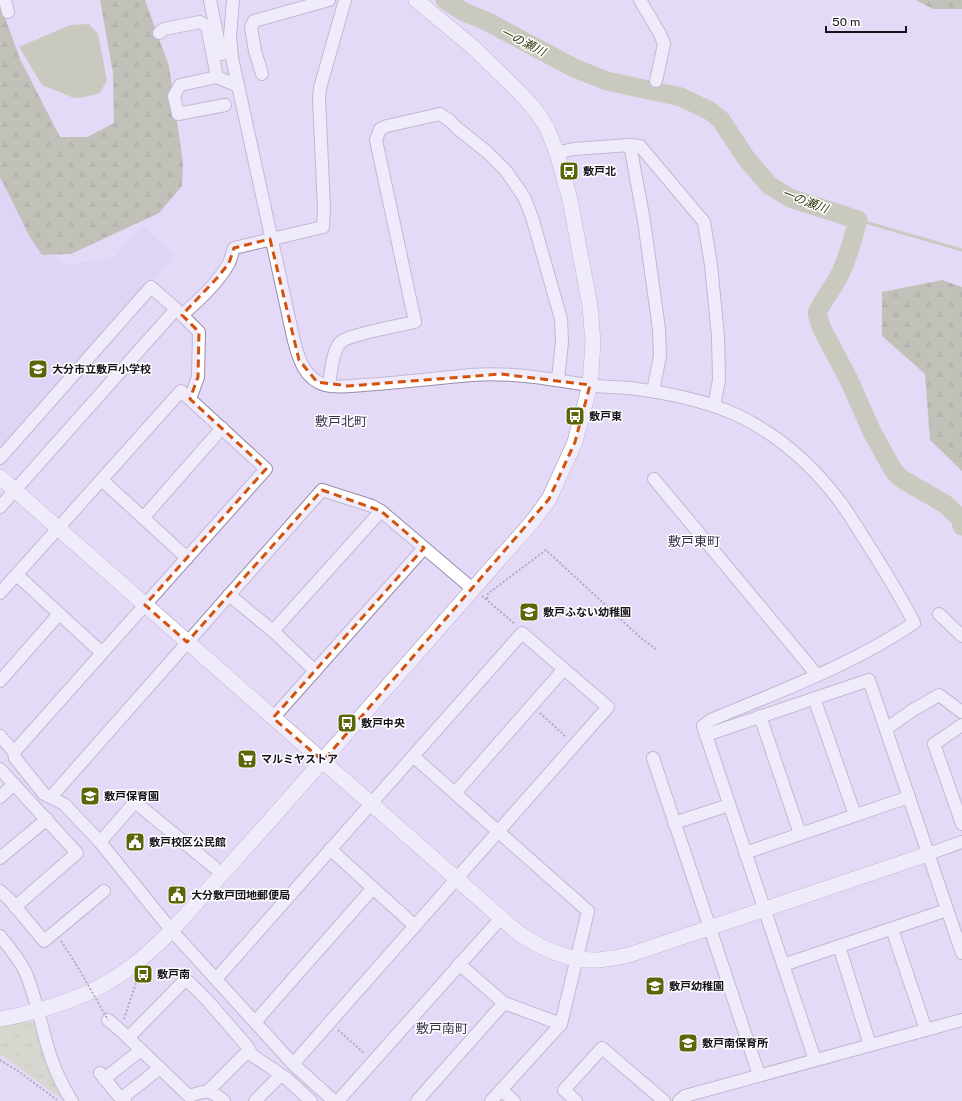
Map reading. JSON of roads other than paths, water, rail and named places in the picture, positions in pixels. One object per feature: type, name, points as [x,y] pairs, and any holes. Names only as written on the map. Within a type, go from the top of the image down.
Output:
[{"type":"street","points":[[210,0],[221,54],[232,52]]},
{"type":"street","points":[[233,0],[230,36],[232,52],[270,239],[299,360],[306,372],[317,382],[329,385],[385,384],[473,375],[529,375],[590,385],[681,396],[714,406],[738,416],[781,441],[803,460],[841,503],[902,599],[914,623],[895,636],[817,676],[711,720],[703,726],[815,1060]]},
{"type":"street","points":[[262,74],[251,27],[254,21],[329,0]]},
{"type":"street","points":[[190,400],[198,377],[199,332],[182,315],[202,297],[229,263],[234,248],[323,227],[324,208],[319,99],[320,88],[345,0]]},
{"type":"street","points":[[0,1019],[39,1011],[83,995],[101,986],[141,959],[172,931],[532,522],[549,499],[575,442],[590,385],[593,343],[590,306],[570,200],[557,153],[537,112],[520,93],[474,48],[416,0]]},
{"type":"street","points":[[640,0],[660,34],[664,44],[656,81]]},
{"type":"street","points":[[160,33],[164,29],[200,22],[207,26],[216,77]]},
{"type":"street","points":[[225,105],[178,114],[174,96],[180,85],[216,77],[238,86]]},
{"type":"street","points":[[329,385],[336,349],[342,341],[352,337],[415,322],[376,140],[380,129],[440,114],[487,152],[506,171],[524,197],[532,217],[561,319],[562,342],[558,380]]},
{"type":"street","points":[[557,153],[573,149],[630,145],[640,146],[704,222],[711,265],[718,336],[719,380],[714,406]]},
{"type":"street","points":[[630,145],[644,221],[659,329],[660,356],[653,392]]},
{"type":"street","points":[[0,458],[151,287],[176,309],[0,507]]},
{"type":"street","points":[[0,593],[181,391],[266,469],[14,752]]},
{"type":"street","points":[[143,518],[222,428]]},
{"type":"street","points":[[0,477],[517,932],[532,943],[548,950],[597,960],[632,954],[710,929],[962,842]]},
{"type":"street","points":[[654,479],[817,676]]},
{"type":"street","points":[[102,480],[187,558]]},
{"type":"street","points":[[50,797],[322,490],[372,506],[381,511],[468,585]]},
{"type":"street","points":[[273,631],[381,511]]},
{"type":"street","points":[[274,718],[424,548]]},
{"type":"street","points":[[17,575],[102,653]]},
{"type":"street","points":[[230,595],[273,631],[315,671]]},
{"type":"street","points":[[0,681],[59,614]]},
{"type":"street","points":[[939,614],[962,636]]},
{"type":"street","points":[[216,979],[522,633],[608,707],[293,1064]]},
{"type":"street","points":[[454,794],[564,669]]},
{"type":"street","points":[[706,735],[869,680],[962,953]]},
{"type":"street","points":[[886,729],[913,710],[940,695],[962,712]]},
{"type":"street","points":[[814,698],[855,815]]},
{"type":"street","points":[[760,716],[800,834]]},
{"type":"street","points":[[962,725],[934,744],[962,824]]},
{"type":"street","points":[[0,736],[14,752],[15,758],[44,794],[64,804],[100,842],[172,931],[293,1064],[334,1101]]},
{"type":"street","points":[[413,756],[454,794],[588,911],[560,1024],[491,1101]]},
{"type":"street","points":[[653,758],[759,1075]]},
{"type":"street","points":[[0,768],[77,853],[15,907]]},
{"type":"street","points":[[0,797],[14,784]]},
{"type":"street","points":[[745,852],[909,797]]},
{"type":"street","points":[[100,842],[135,802],[214,867]]},
{"type":"street","points":[[674,823],[729,805]]},
{"type":"street","points":[[0,858],[46,819]]},
{"type":"street","points":[[330,850],[415,926]]},
{"type":"street","points":[[255,1022],[373,888]]},
{"type":"street","points":[[0,891],[44,941],[104,891]]},
{"type":"street","points":[[783,965],[947,910]]},
{"type":"street","points":[[338,1101],[501,918]]},
{"type":"street","points":[[892,929],[926,1030]]},
{"type":"street","points":[[0,936],[13,952],[24,971],[39,1011],[43,1030],[58,1076],[72,1101]]},
{"type":"street","points":[[838,946],[870,1045]]},
{"type":"street","points":[[459,964],[504,1003],[560,1024]]},
{"type":"street","points":[[124,1034],[185,980],[207,1000],[252,1055],[281,1075],[311,1101]]},
{"type":"street","points":[[417,1101],[504,1003]]},
{"type":"street","points":[[108,1020],[160,1068],[184,1098],[209,1090],[249,1050]]},
{"type":"street","points":[[678,1101],[685,1096],[962,1020]]},
{"type":"street","points":[[576,1101],[564,1090],[602,1048],[664,1101]]},
{"type":"street","points":[[141,1050],[102,1076],[124,1100],[160,1068]]},
{"type":"street","points":[[255,1101],[281,1075]]},
{"type":"street","points":[[209,1090],[224,1101]]},
{"type":"street","points":[[502,1090],[514,1101]]},
{"type":"waterway","name":"一の瀬川","points":[[445,0],[464,12],[486,21],[574,68],[607,81],[681,97],[710,111],[721,120],[746,158],[769,185],[790,198],[858,220],[845,263],[837,281],[817,313],[821,327],[849,380],[872,432],[892,468],[897,475],[905,481],[945,504],[960,518],[962,526]]},
{"type":"waterway","points":[[858,220],[962,250]]},
{"type":"place","name":"敷戸北","points":[[569,171]]},
{"type":"place","name":"大分市立敷戸小学校","points":[[38,369]]},
{"type":"place","name":"敷戸東","points":[[575,416]]},
{"type":"place","name":"敷戸ふない幼稚園","points":[[529,612]]},
{"type":"place","name":"敷戸中央","points":[[347,723]]},
{"type":"place","name":"マルミヤストア","points":[[247,759]]},
{"type":"place","name":"敷戸保育園","points":[[90,796]]},
{"type":"place","name":"敷戸校区公民館","points":[[135,842]]},
{"type":"place","name":"大分敷戸団地郵便局","points":[[177,895]]},
{"type":"place","name":"敷戸南","points":[[143,974]]},
{"type":"place","name":"敷戸幼稚園","points":[[655,986]]},
{"type":"place","name":"敷戸南保育所","points":[[688,1043]]},
{"type":"district","name":"敷戸北町","points":[[341,421]]},
{"type":"district","name":"敷戸東町","points":[[694,541]]},
{"type":"district","name":"敷戸南町","points":[[442,1028]]}]
